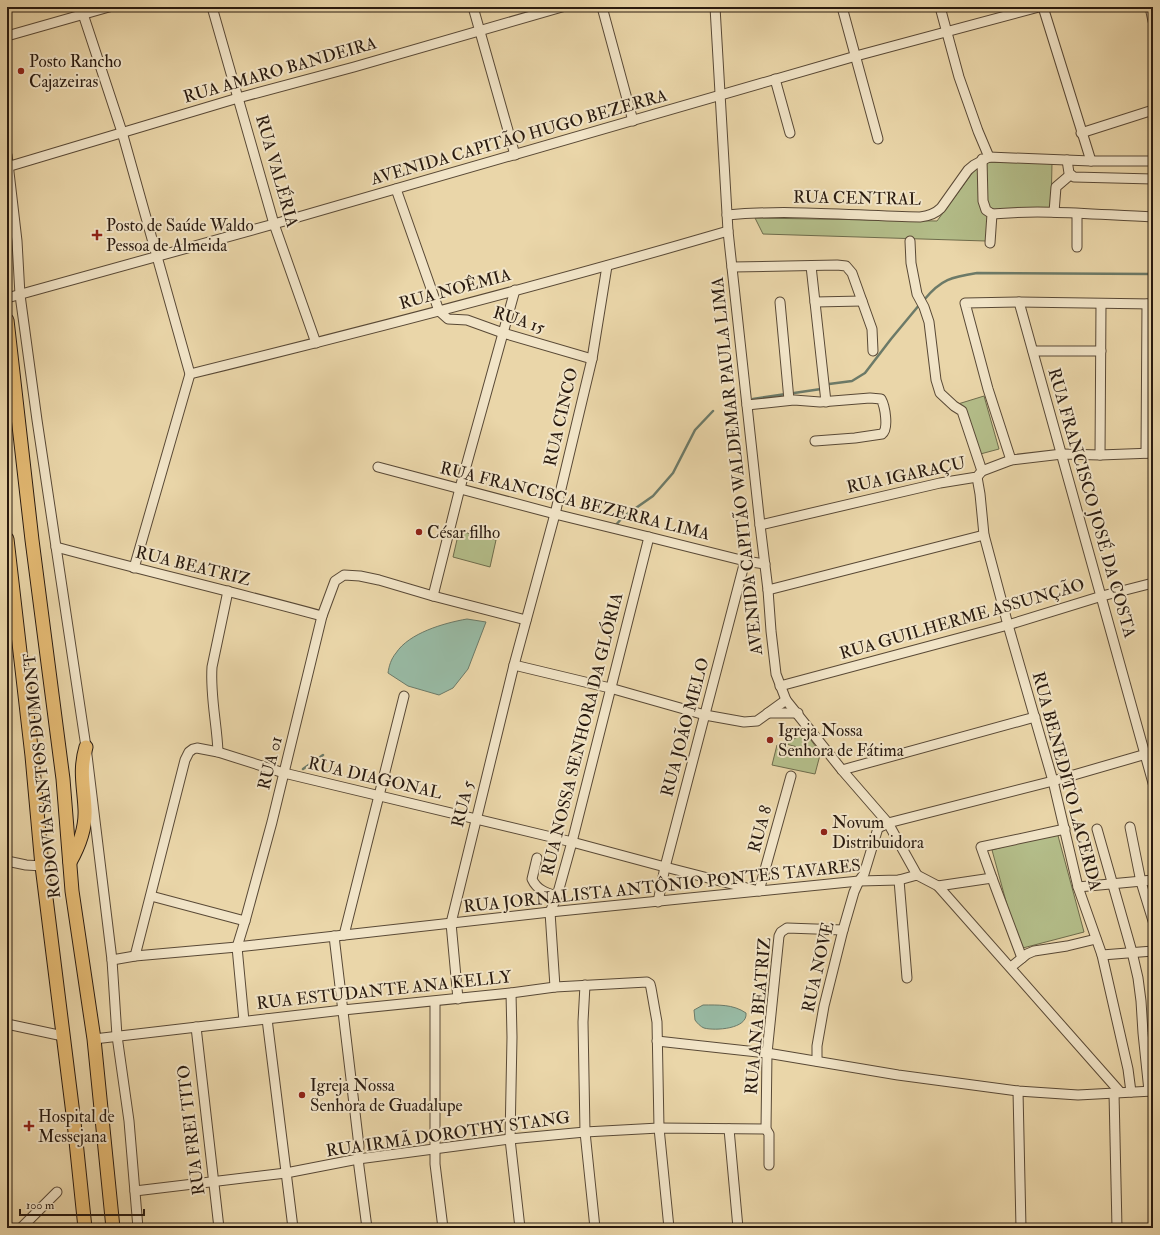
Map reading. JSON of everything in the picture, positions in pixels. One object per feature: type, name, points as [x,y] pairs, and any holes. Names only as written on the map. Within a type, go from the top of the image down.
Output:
[{"type":"highway","name":"RODOVIA SANTOS DUMONT","points":[[7,320],[32,540],[63,779],[72,891],[94,1039],[113,1228]]},
{"type":"highway","name":"RODOVIA SANTOS DUMONT","points":[[7,539],[32,756],[42,866],[76,1133],[85,1228]]},
{"type":"highway","points":[[70,862],[81,839],[85,820],[82,772],[86,747]]},
{"type":"street","points":[[7,36],[108,7]]},
{"type":"street","name":"RUA VALÉRIA","points":[[212,7],[274,224],[316,343]]},
{"type":"street","points":[[473,7],[515,155]]},
{"type":"street","name":"RUA AMARO BANDEIRA","points":[[8,167],[238,98],[354,67],[562,7]]},
{"type":"street","points":[[602,7],[633,121]]},
{"type":"street","name":"AVENIDA CAPITÃO WALDEMAR PAULA LIMA","points":[[715,7],[728,231],[776,674],[786,700],[798,713],[842,770],[888,823],[917,875]]},
{"type":"street","points":[[842,7],[878,139]]},
{"type":"street","points":[[940,7],[946,32],[978,131],[985,158],[983,201],[986,210],[992,214],[1015,212],[1054,212],[1153,217]]},
{"type":"street","name":"AVENIDA CAPITÃO HUGO BEZERRA","points":[[7,298],[156,258],[856,56],[1039,7]]},
{"type":"street","points":[[1043,7],[1081,133],[1091,161]]},
{"type":"street","points":[[1150,7],[1153,21]]},
{"type":"street","points":[[84,14],[122,132],[156,258],[190,374],[134,568]]},
{"type":"street","points":[[775,79],[790,133]]},
{"type":"street","points":[[1081,133],[1153,110]]},
{"type":"street","points":[[7,155],[17,241],[20,295],[37,420],[86,747],[112,960],[117,1036],[128,1121],[138,1228]]},
{"type":"street","points":[[985,158],[1153,161]]},
{"type":"street","name":"RUA CENTRAL","points":[[727,215],[753,212],[783,212],[914,217],[931,215],[941,208],[968,170],[985,158]]},
{"type":"street","points":[[1066,160],[1070,175]]},
{"type":"street","points":[[1070,175],[1082,178],[1153,179]]},
{"type":"street","points":[[1054,212],[1056,187],[1070,175]]},
{"type":"street","points":[[396,189],[439,311]]},
{"type":"street","points":[[990,243],[992,214]]},
{"type":"street","points":[[1077,214],[1077,247]]},
{"type":"street","name":"RUA NOÊMIA","points":[[190,374],[439,311],[607,266],[728,231]]},
{"type":"street","name":"RUA BENEDITO LACERDA","points":[[910,241],[911,263],[917,294],[929,322],[936,380],[940,393],[962,411],[979,474],[984,535],[1053,781],[1078,887],[1102,955],[1128,1069],[1131,1092]]},
{"type":"street","points":[[732,267],[811,266],[837,264],[848,268],[852,272],[872,329],[873,351]]},
{"type":"street","name":"RUA CINCO","points":[[526,620],[555,514],[592,359],[607,266]]},
{"type":"street","points":[[811,266],[826,402]]},
{"type":"street","points":[[515,290],[460,488],[433,596],[526,620]]},
{"type":"street","points":[[815,302],[862,301]]},
{"type":"street","points":[[780,302],[790,400]]},
{"type":"street","points":[[1011,460],[988,388],[965,303],[1019,302],[1150,304],[1150,453]]},
{"type":"street","name":"RUA FRANCISCO JOSÉ DA COSTA","points":[[1019,302],[1102,596],[1149,753],[1153,783]]},
{"type":"street","points":[[1100,455],[1101,304]]},
{"type":"street","name":"RUA 15","points":[[439,311],[448,319],[467,320],[592,359]]},
{"type":"street","points":[[1033,351],[1101,351]]},
{"type":"street","points":[[747,405],[790,400],[826,402],[870,398],[881,399],[884,405],[885,432],[879,435],[815,441]]},
{"type":"street","name":"RUA IGARAÇU","points":[[760,525],[979,474],[1011,460],[1062,454],[1100,455],[1150,453]]},
{"type":"street","name":"RUA FRANCISCA BEZERRA LIMA","points":[[378,467],[555,514],[649,536],[745,561],[765,564]]},
{"type":"street","points":[[768,590],[984,535]]},
{"type":"street","name":"RUA NOSSA SENHORA DA GLÓRIA","points":[[555,988],[550,912],[557,896],[572,842],[649,536]]},
{"type":"street","name":"RUA BEATRIZ","points":[[56,547],[322,616]]},
{"type":"street","name":"RUA JOÃO MELO","points":[[658,902],[665,867],[745,561]]},
{"type":"street","name":"RUA 01","points":[[236,947],[245,921],[284,773],[322,616],[332,586],[340,577],[351,575],[379,580],[433,596]]},
{"type":"street","name":"RUA GUILHERME ASSUNÇÃO","points":[[780,686],[1008,625],[1102,596],[1153,583]]},
{"type":"street","points":[[218,752],[218,737],[211,673],[228,591]]},
{"type":"street","name":"RUA 5","points":[[458,999],[451,923],[526,620]]},
{"type":"street","points":[[514,665],[610,688],[705,715],[753,722],[786,700]]},
{"type":"street","points":[[367,1228],[358,1160],[359,1146],[343,1010],[339,935],[379,795],[404,696]]},
{"type":"street","points":[[768,713],[798,713]]},
{"type":"street","points":[[842,770],[1035,717]]},
{"type":"street","name":"RUA DIAGONAL","points":[[135,956],[187,756],[193,749],[218,752],[284,773],[572,842],[759,891]]},
{"type":"street","points":[[888,823],[1053,781],[1149,753]]},
{"type":"street","name":"RUA 8","points":[[759,891],[791,776]]},
{"type":"street","name":"RUA NOVE","points":[[817,1061],[817,1046],[824,1006],[843,930],[859,881],[864,874],[878,828],[888,823]]},
{"type":"street","points":[[1130,827],[1141,882],[1153,921]]},
{"type":"street","points":[[1022,958],[981,847],[1065,829]]},
{"type":"street","points":[[669,1228],[659,1128],[657,1041],[767,1053],[893,1075],[1018,1091],[1078,1094],[1151,1091],[1143,1033],[1141,1001],[1132,952],[1097,829]]},
{"type":"street","points":[[537,858],[532,879],[535,886],[547,893],[557,896]]},
{"type":"street","points":[[7,861],[26,865],[42,866]]},
{"type":"street","points":[[917,875],[938,886],[1011,967],[1117,1093],[1117,1228]]},
{"type":"street","name":"RUA JORNALISTA ANTÔNIO PONTES TAVARES","points":[[112,960],[135,956],[236,947],[550,912],[859,881],[899,880],[917,875]]},
{"type":"street","points":[[938,886],[992,878]]},
{"type":"street","points":[[899,880],[907,978]]},
{"type":"street","points":[[1078,887],[1153,880]]},
{"type":"street","points":[[151,896],[245,921]]},
{"type":"street","name":"RUA ANA BEATRIZ","points":[[769,1165],[769,1134],[766,1129],[767,1053],[779,936],[781,932],[787,928],[843,930]]},
{"type":"street","points":[[1011,967],[1034,951],[1067,946],[1096,939]]},
{"type":"street","points":[[236,947],[244,1021]]},
{"type":"street","points":[[1102,955],[1153,951]]},
{"type":"street","name":"RUA ESTUDANTE ANA KELLY","points":[[94,1039],[343,1010],[435,1002],[586,985],[644,981],[650,984],[651,988],[657,1022],[657,1041]]},
{"type":"street","points":[[586,985],[583,1022],[585,1132],[595,1228]]},
{"type":"street","points":[[511,993],[512,1037],[510,1139],[520,1228]]},
{"type":"street","points":[[435,1002],[435,1164],[443,1228]]},
{"type":"street","points":[[267,1019],[293,1228]]},
{"type":"street","points":[[7,1024],[63,1036]]},
{"type":"street","name":"RUA FREI TITO","points":[[196,1027],[219,1228]]},
{"type":"street","points":[[1018,1091],[1021,1228]]},
{"type":"street","name":"RUA IRMÃ DOROTHY STANG","points":[[135,1191],[286,1173],[358,1160],[510,1139],[585,1132],[659,1128],[766,1129]]},
{"type":"street","points":[[729,1129],[738,1228]]},
{"type":"street","points":[[21,1228],[57,1192]]},
{"type":"shaded area","points":[[989,162],[1052,163],[1051,210],[989,210],[986,241],[763,234],[755,218],[937,221],[976,168]]},
{"type":"shaded area","points":[[984,396],[999,449],[973,456],[958,404]]},
{"type":"shaded area","points":[[459,531],[496,540],[490,567],[453,557]]},
{"type":"shaded area","points":[[467,619],[486,622],[468,669],[453,688],[439,695],[408,686],[388,673],[390,663],[394,655],[409,640],[438,626]]},
{"type":"shaded area","points":[[805,732],[816,747],[817,752],[786,744]]},
{"type":"shaded area","points":[[777,745],[820,755],[815,774],[772,765]]},
{"type":"shaded area","points":[[1057,832],[1084,932],[1019,949],[992,850]]},
{"type":"shaded area","points":[[703,1005],[736,1008],[746,1013],[745,1018],[742,1023],[730,1028],[704,1028],[695,1020],[694,1010]]},
{"type":"waterway","points":[[924,300],[936,287],[942,283],[954,278],[977,273],[1153,274]]},
{"type":"waterway","points":[[829,384],[852,381],[865,373],[920,304]]},
{"type":"waterway","points":[[794,393],[821,389]]},
{"type":"waterway","points":[[753,399],[786,394]]},
{"type":"waterway","points":[[614,527],[623,517],[653,496],[673,473],[695,430],[713,411]]},
{"type":"waterway","points":[[303,769],[323,755]]},
{"type":"place","name":"Posto Rancho Cajazeiras","points":[[21,71]]},
{"type":"place","name":"Posto de Saúde Waldo Pessoa de Almeida","points":[[97,235]]},
{"type":"place","name":"César filho","points":[[419,532]]},
{"type":"place","name":"Igreja Nossa Senhora de Fátima","points":[[770,740]]},
{"type":"place","name":"Novum Distribuidora","points":[[824,832]]},
{"type":"place","name":"Igreja Nossa Senhora de Guadalupe","points":[[302,1095]]},
{"type":"place","name":"Hospital de Messejana","points":[[29,1126]]}]
